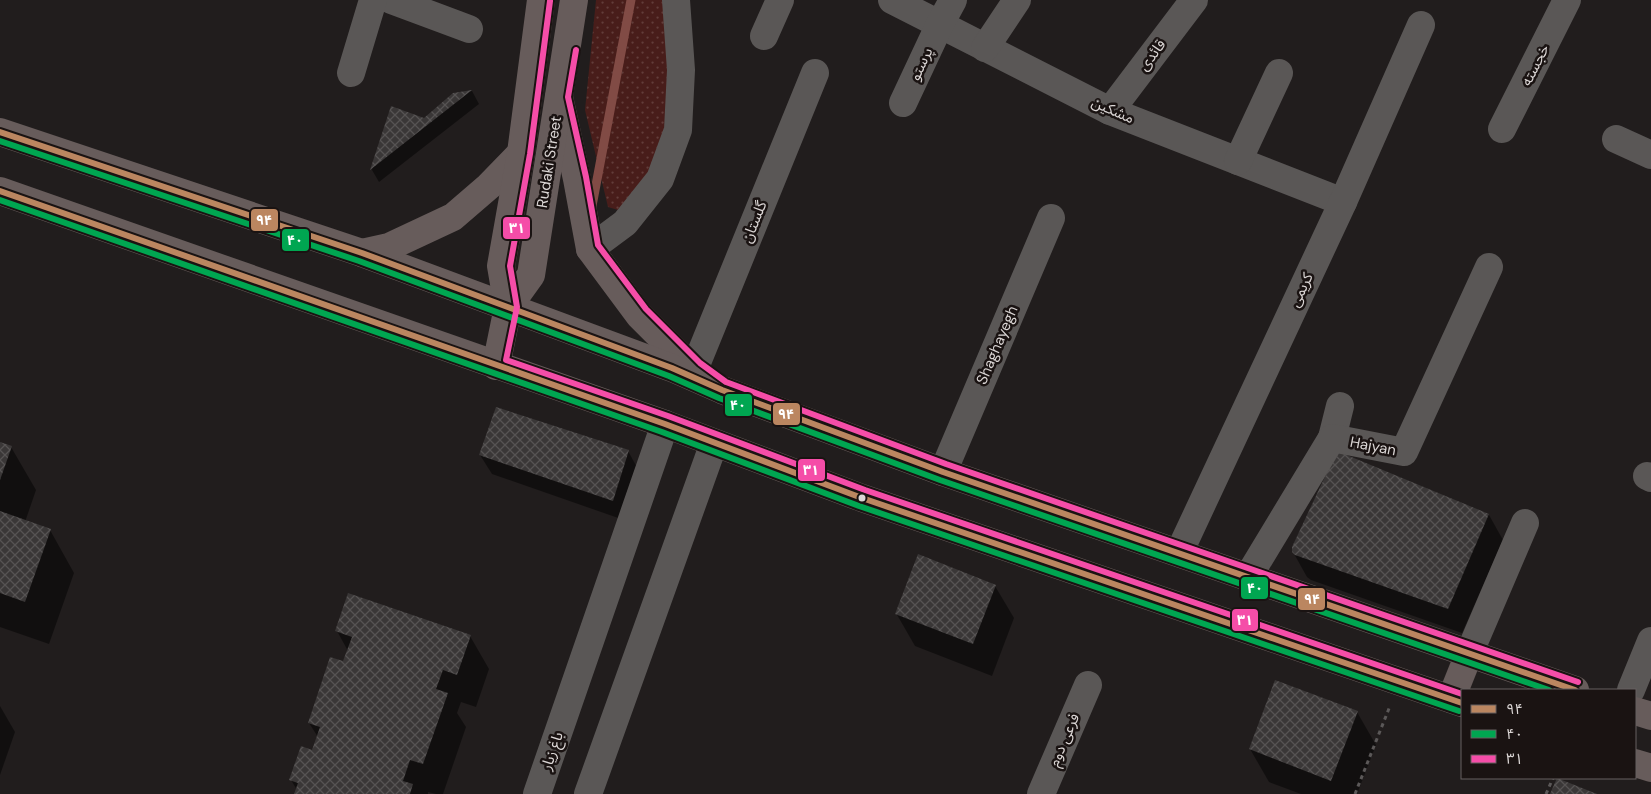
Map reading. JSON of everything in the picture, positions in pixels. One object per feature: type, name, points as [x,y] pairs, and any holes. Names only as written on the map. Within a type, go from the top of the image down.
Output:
[{"type":"main road","name":"Rudaki Street","points":[[508,307],[501,266],[521,153],[541,0]]},
{"type":"main road","name":"Rudaki Street","points":[[508,307],[531,275],[574,0]]},
{"type":"main road","points":[[560,97],[590,249],[639,315],[694,370],[722,390]]},
{"type":"main road","points":[[0,132],[362,253],[672,368],[722,390],[943,472],[1572,689]]},
{"type":"main road","points":[[362,253],[389,247],[453,217],[489,186],[521,153]]},
{"type":"main road","points":[[0,192],[665,424],[862,498],[1457,701],[1469,654]]},
{"type":"main road","points":[[496,366],[508,307]]},
{"type":"main road","points":[[1636,711],[1651,716]]},
{"type":"main road","points":[[1636,763],[1651,768]]},
{"type":"street","points":[[351,73],[373,0]]},
{"type":"street","points":[[391,0],[469,29]]},
{"type":"street","points":[[590,249],[625,223],[660,180],[678,130],[681,70],[676,0]]},
{"type":"street","points":[[764,36],[780,0]]},
{"type":"street","name":"مشکین","points":[[892,0],[1110,110],[1343,202]]},
{"type":"street","name":"پرستو","points":[[903,103],[953,0]]},
{"type":"street","points":[[986,48],[1017,0]]},
{"type":"street","name":"قائدی","points":[[1110,110],[1194,0]]},
{"type":"street","name":"خجسته","points":[[1502,130],[1567,0]]},
{"type":"street","name":"کریمی","points":[[1179,553],[1343,202],[1421,26]]},
{"type":"street","points":[[1238,161],[1279,73]]},
{"type":"street","name":"گلستان","points":[[694,370],[815,74]]},
{"type":"street","points":[[1616,139],[1651,155]]},
{"type":"street","name":"Shaghayegh","points":[[943,472],[1051,218]]},
{"type":"street","name":"Hajyan","points":[[1248,577],[1332,438],[1404,452],[1489,267]]},
{"type":"street","points":[[1332,438],[1340,406]]},
{"type":"street","name":"باغ زیار","points":[[537,794],[665,424]]},
{"type":"street","points":[[588,794],[714,443]]},
{"type":"street","points":[[1469,654],[1525,523]]},
{"type":"street","points":[[1631,689],[1651,641]]},
{"type":"street","name":"فرعی دوم","points":[[1041,794],[1088,685]]},
{"type":"path","points":[[1355,794],[1400,681]]},
{"type":"path","points":[[1546,794],[1553,779]]},
{"type":"shaded area","points":[[596,0],[671,0],[674,128],[628,213],[608,207],[585,110]]},
{"type":"building","points":[[472,90],[370,170],[391,106],[424,118],[453,93]]},
{"type":"building","points":[[496,407],[629,450],[613,501],[479,455]]},
{"type":"building","points":[[0,442],[12,446],[0,480]]},
{"type":"building","points":[[1337,451],[1489,514],[1448,609],[1295,555],[1292,552],[1292,547]]},
{"type":"building","points":[[0,511],[51,529],[25,602],[0,593]]},
{"type":"building","points":[[918,554],[996,585],[973,644],[895,614]]},
{"type":"building","points":[[348,593],[471,635],[457,675],[443,670],[436,689],[448,693],[423,764],[410,760],[403,781],[413,784],[410,794],[294,794],[298,783],[289,780],[301,746],[312,750],[320,727],[308,723],[330,657],[343,661],[352,637],[335,631]]},
{"type":"building","points":[[1275,680],[1358,711],[1331,781],[1249,749]]},
{"type":"building","points":[[1557,779],[1560,779],[1597,794],[1550,794]]},
{"type":"waterway","points":[[592,206],[631,0]]},
{"type":"transit line","name":"۳۱","points":[[550,1],[530,154],[510,266],[517,307],[506,360],[668,416],[865,490],[1461,694]]},
{"type":"transit line","name":"۳۱","points":[[576,50],[568,97],[586,177],[598,245],[646,309],[700,363],[726,382],[946,464],[1578,682]]},
{"type":"transit line","name":"۹۴","points":[[0,132],[362,253],[672,368],[722,390],[943,472],[1572,689]]},
{"type":"transit line","name":"۴۰","points":[[0,141],[359,261],[669,376],[719,398],[940,480],[1546,689]]},
{"type":"transit line","name":"۹۴","points":[[0,191],[665,424],[862,498],[1461,703]]},
{"type":"transit line","name":"۴۰","points":[[0,200],[662,432],[859,506],[1459,711]]}]
